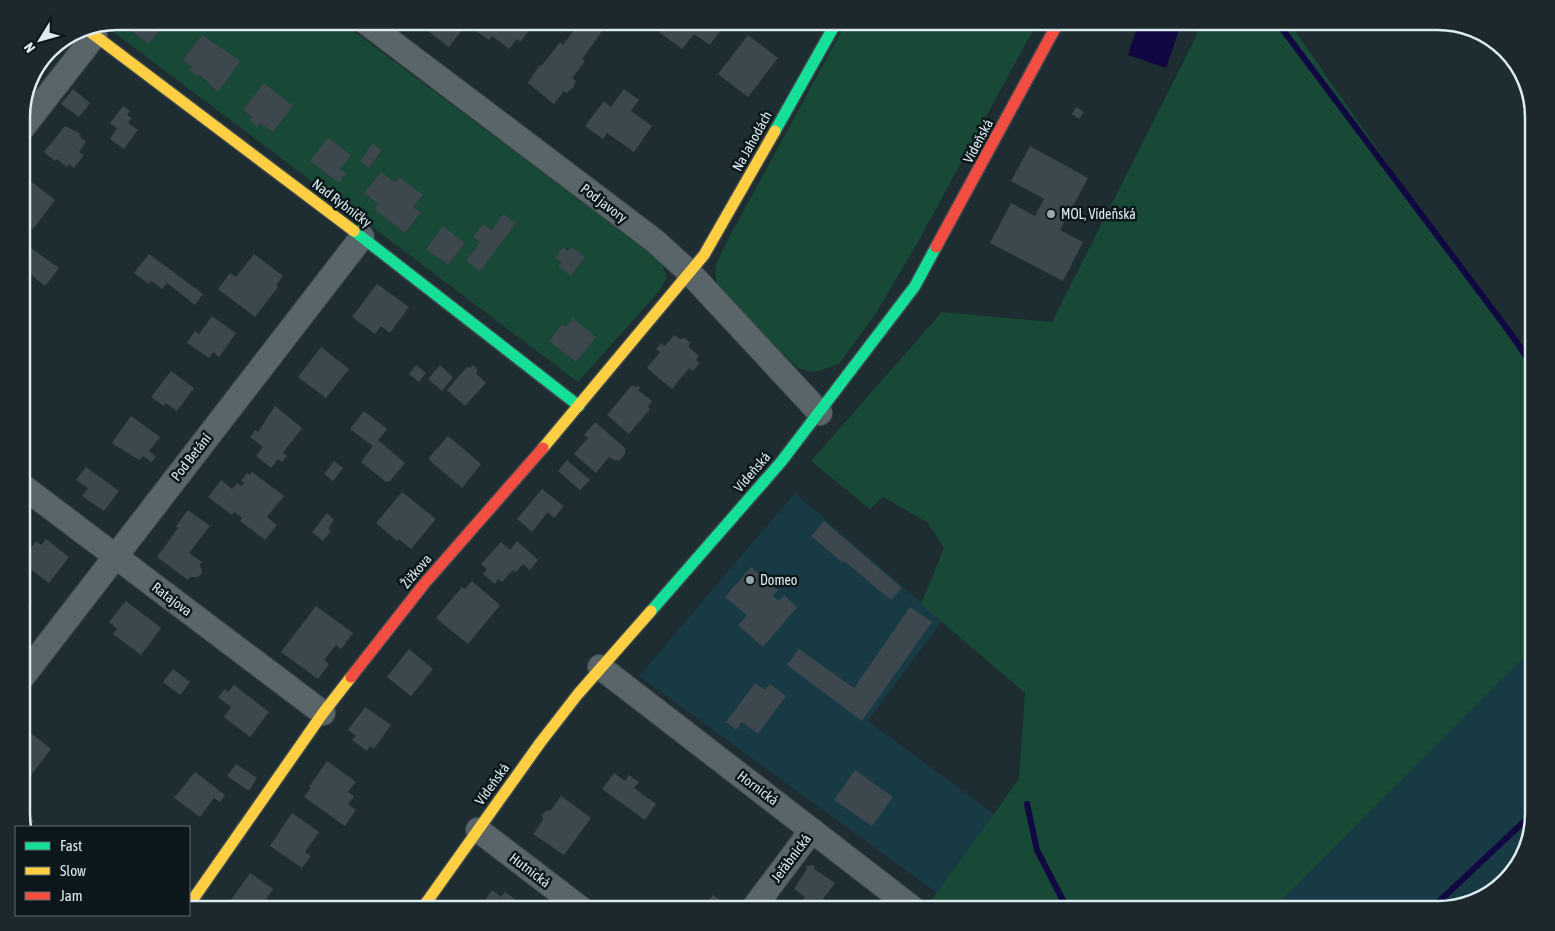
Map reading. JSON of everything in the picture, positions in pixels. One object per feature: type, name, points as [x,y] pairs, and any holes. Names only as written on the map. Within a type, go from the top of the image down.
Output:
[{"type":"street","name":"Pod javory","points":[[376,30],[655,241],[690,273],[820,413]]},
{"type":"street","name":"Na Jahodách","points":[[690,273],[716,237],[832,30]]},
{"type":"street","name":"Vídeňská","points":[[427,901],[540,743],[600,668],[781,462],[915,286],[1054,30]]},
{"type":"street","name":"Nad Rybníčky","points":[[94,34],[362,237],[579,406]]},
{"type":"street","points":[[30,118],[86,36]]},
{"type":"street","name":"Pod Betání","points":[[30,668],[114,555],[362,237]]},
{"type":"street","name":"Žižkova","points":[[192,901],[323,713],[424,584],[579,406],[690,273]]},
{"type":"street","name":"Ratajova","points":[[30,491],[323,713]]},
{"type":"street","name":"Hornická","points":[[600,668],[903,901]]},
{"type":"street","name":"Hutnická","points":[[478,830],[571,901]]},
{"type":"street","name":"Jeřábnická","points":[[759,901],[812,830]]},
{"type":"shaded area","points":[[1136,30],[1179,30],[1166,68],[1128,55]]},
{"type":"shaded area","points":[[795,493],[942,621],[868,721],[994,814],[937,893],[639,676]]},
{"type":"shaded area","points":[[1525,656],[1525,814],[1522,836],[1507,867],[1491,883],[1481,889],[1460,898],[1449,900],[1281,901]]},
{"type":"green space","points":[[112,30],[130,30],[149,44],[160,30],[352,30],[661,261],[667,277],[660,290],[578,382]],"holes":[[[202,35],[241,61],[218,92],[200,75],[199,77],[190,70],[192,67],[183,60]],[[264,84],[293,106],[273,132],[260,123],[250,120],[252,117],[243,110]],[[373,144],[382,151],[369,168]],[[381,172],[395,182],[399,177],[422,195],[413,207],[421,212],[405,233],[374,209],[378,204],[364,193]],[[504,215],[480,271],[480,242],[474,237],[483,224],[492,230]],[[443,227],[465,243],[448,265],[426,249]],[[563,247],[585,257],[571,276],[558,266],[561,262],[555,258]],[[573,319],[596,337],[576,362],[549,341],[562,324],[566,327]]]},
{"type":"green space","points":[[842,30],[1033,30],[919,240],[876,313],[839,364],[815,372],[798,368],[757,329],[718,286],[715,273],[717,262]]},
{"type":"green space","points":[[1199,30],[1294,30],[1525,360],[1525,656],[1281,901],[931,901],[1019,779],[1025,693],[921,604],[944,548],[927,522],[883,497],[870,509],[811,461],[942,312],[1052,322]]},
{"type":"building","points":[[130,30],[160,30],[149,44]]},
{"type":"building","points":[[427,30],[462,30],[449,47]]},
{"type":"building","points":[[526,30],[528,32],[520,42],[517,39],[509,49],[492,36],[489,40],[476,31]]},
{"type":"building","points":[[574,30],[603,30],[582,59],[585,61],[572,78],[576,81],[573,88],[566,93],[564,91],[554,104],[528,83],[539,66],[543,64],[560,42],[563,45]]},
{"type":"building","points":[[660,30],[721,30],[710,45],[694,34],[682,49],[659,32]]},
{"type":"building","points":[[202,35],[241,61],[218,92],[200,75],[199,77],[189,70],[192,67],[183,60]]},
{"type":"building","points":[[748,35],[778,58],[748,97],[718,74]]},
{"type":"building","points":[[264,83],[293,106],[273,132],[260,123],[257,127],[249,120],[252,117],[243,110]]},
{"type":"building","points":[[73,89],[90,103],[79,117],[61,104]]},
{"type":"building","points":[[624,89],[639,100],[631,111],[652,126],[634,152],[607,133],[603,139],[585,126],[604,101],[611,107]]},
{"type":"building","points":[[123,106],[130,111],[127,115],[132,118],[128,123],[138,130],[124,149],[110,139],[117,128],[110,123]]},
{"type":"building","points":[[1076,107],[1084,112],[1079,119],[1072,114]]},
{"type":"building","points":[[65,126],[81,134],[79,136],[86,142],[79,152],[84,155],[74,168],[69,164],[67,167],[57,159],[55,161],[44,152]]},
{"type":"building","points":[[328,138],[351,155],[340,170],[346,173],[339,183],[310,161]]},
{"type":"building","points":[[373,143],[382,150],[369,168],[360,161]]},
{"type":"building","points":[[1030,146],[1088,178],[1060,230],[1083,242],[1063,281],[990,243],[1011,203],[1035,216],[1044,199],[1011,181]]},
{"type":"building","points":[[381,172],[395,182],[399,177],[423,195],[413,207],[421,212],[405,233],[374,209],[378,204],[364,193]]},
{"type":"building","points":[[30,181],[55,200],[33,229],[30,227]]},
{"type":"building","points":[[503,214],[516,223],[480,271],[466,261],[480,242],[473,237],[483,224],[492,230]]},
{"type":"building","points":[[443,226],[465,243],[448,265],[426,249]]},
{"type":"building","points":[[30,247],[59,268],[45,286],[30,274]]},
{"type":"building","points":[[563,247],[568,251],[572,247],[585,257],[571,276],[558,266],[561,262],[555,258]]},
{"type":"building","points":[[149,254],[203,294],[195,305],[167,283],[162,289],[151,281],[149,284],[134,273]]},
{"type":"building","points":[[254,254],[283,276],[276,285],[278,287],[255,317],[218,289],[230,273],[236,277]]},
{"type":"building","points":[[377,284],[409,307],[390,333],[381,326],[375,334],[352,317]]},
{"type":"building","points":[[212,316],[236,333],[219,357],[213,352],[209,358],[187,343],[195,331],[199,334]]},
{"type":"building","points":[[573,318],[596,337],[576,362],[549,341],[562,324],[566,327]]},
{"type":"building","points":[[674,335],[690,342],[689,347],[699,356],[696,360],[700,363],[693,371],[689,368],[672,389],[647,368],[660,352],[656,349],[661,343],[665,346]]},
{"type":"building","points":[[321,347],[349,369],[326,398],[298,377]]},
{"type":"building","points":[[416,365],[426,373],[419,382],[409,374]]},
{"type":"building","points":[[440,365],[453,377],[442,391],[428,379]]},
{"type":"building","points":[[473,365],[478,370],[476,373],[486,383],[465,406],[447,390],[468,366],[470,368]]},
{"type":"building","points":[[171,371],[194,388],[177,411],[166,403],[164,406],[151,397]]},
{"type":"building","points":[[632,385],[636,388],[638,385],[640,388],[638,390],[652,401],[648,407],[650,409],[629,434],[607,415]]},
{"type":"building","points":[[275,406],[302,428],[283,453],[287,456],[282,462],[278,459],[271,468],[256,456],[263,447],[250,437],[255,430],[258,432]]},
{"type":"building","points":[[364,411],[387,429],[378,440],[405,463],[390,481],[386,482],[361,462],[373,446],[350,429]]},
{"type":"building","points":[[131,416],[160,437],[149,451],[156,457],[151,462],[143,456],[139,460],[112,443]]},
{"type":"building","points":[[595,422],[625,448],[625,454],[620,460],[614,460],[609,457],[596,473],[574,454],[588,438],[584,435]]},
{"type":"building","points":[[448,436],[481,464],[462,488],[428,459]]},
{"type":"building","points":[[567,460],[590,480],[580,490],[558,471]]},
{"type":"building","points":[[334,461],[343,468],[333,481],[324,474]]},
{"type":"building","points":[[86,467],[119,491],[104,511],[82,496],[88,488],[76,480]]},
{"type":"building","points":[[252,472],[284,496],[267,517],[277,525],[265,540],[240,521],[242,518],[234,512],[232,515],[208,497],[221,480],[232,489],[237,483],[241,486],[244,483],[241,481],[247,473],[250,475]]},
{"type":"building","points":[[542,489],[564,506],[554,518],[548,512],[532,532],[517,519]]},
{"type":"building","points":[[402,492],[436,519],[411,549],[399,539],[397,541],[376,523]]},
{"type":"building","points":[[188,510],[210,526],[189,553],[202,562],[200,565],[202,573],[198,577],[190,577],[188,580],[157,557],[178,528],[176,526]]},
{"type":"building","points":[[327,513],[334,520],[328,529],[331,531],[323,541],[312,532]]},
{"type":"building","points":[[824,521],[902,588],[891,600],[811,536]]},
{"type":"building","points":[[46,539],[69,557],[49,583],[30,569],[30,549],[36,541],[41,545]]},
{"type":"building","points":[[517,541],[538,560],[530,570],[523,564],[516,572],[513,570],[502,582],[498,579],[495,584],[483,574],[487,569],[481,564],[501,542],[510,550]]},
{"type":"building","points":[[751,567],[778,590],[773,596],[779,601],[784,595],[797,607],[763,647],[738,625],[747,615],[725,597]]},
{"type":"building","points":[[472,581],[500,605],[468,644],[436,618],[462,587],[465,589]]},
{"type":"building","points":[[126,601],[161,628],[141,655],[113,634],[117,629],[109,622]]},
{"type":"building","points":[[316,606],[353,633],[341,649],[336,645],[324,660],[329,664],[318,679],[281,652]]},
{"type":"building","points":[[910,607],[932,622],[862,721],[787,665],[799,649],[854,688]]},
{"type":"building","points":[[409,649],[433,669],[411,696],[387,677]]},
{"type":"building","points":[[173,669],[190,682],[180,695],[163,682]]},
{"type":"building","points":[[755,683],[765,690],[770,684],[786,696],[758,734],[742,722],[736,730],[726,722]]},
{"type":"building","points":[[234,685],[269,712],[250,737],[224,717],[231,707],[218,697],[225,689],[228,692]]},
{"type":"building","points":[[365,707],[391,725],[374,749],[370,746],[367,751],[352,740],[356,736],[348,730]]},
{"type":"building","points":[[30,732],[51,749],[30,776]]},
{"type":"building","points":[[327,761],[356,782],[348,792],[354,796],[348,804],[356,810],[345,826],[304,797]]},
{"type":"building","points":[[236,764],[257,778],[249,791],[227,776]]},
{"type":"building","points":[[855,770],[893,797],[872,826],[834,800]]},
{"type":"building","points":[[195,772],[225,795],[220,802],[214,798],[200,817],[174,798]]},
{"type":"building","points":[[614,773],[625,781],[629,775],[639,782],[634,788],[656,804],[645,820],[602,789]]},
{"type":"building","points":[[561,796],[591,818],[564,855],[533,834],[543,820],[542,815],[546,811],[551,810]]},
{"type":"building","points":[[292,813],[319,832],[305,852],[311,856],[302,868],[270,846]]},
{"type":"building","points":[[814,865],[814,869],[835,883],[822,901],[802,901],[805,897],[794,889],[807,869],[806,866]]},
{"type":"building","points":[[250,873],[273,889],[265,901],[231,900]]},
{"type":"building","points":[[492,890],[501,897],[505,892],[518,901],[484,901]]},
{"type":"building","points":[[713,895],[722,901],[709,901]]},
{"type":"waterway","points":[[1283,30],[1525,354]]},
{"type":"waterway","points":[[1027,804],[1037,850],[1063,901]]},
{"type":"waterway","points":[[1440,901],[1524,821]]},
{"type":"traffic: fast","points":[[775,131],[832,30]]},
{"type":"traffic: fast","points":[[354,231],[579,406]]},
{"type":"traffic: fast","points":[[651,611],[781,462],[915,286],[936,247]]},
{"type":"traffic: slow","points":[[93,34],[354,231]]},
{"type":"traffic: slow","points":[[543,448],[704,255],[775,131]]},
{"type":"traffic: slow","points":[[427,901],[540,743],[578,694],[651,611]]},
{"type":"traffic: slow","points":[[192,901],[323,713],[351,677]]},
{"type":"traffic: jam","points":[[936,247],[1054,30]]},
{"type":"traffic: jam","points":[[351,677],[424,584],[543,448]]},
{"type":"place","name":"MOL, Vídeňská","points":[[1051,214]]},
{"type":"place","name":"Domeo","points":[[750,580]]}]
